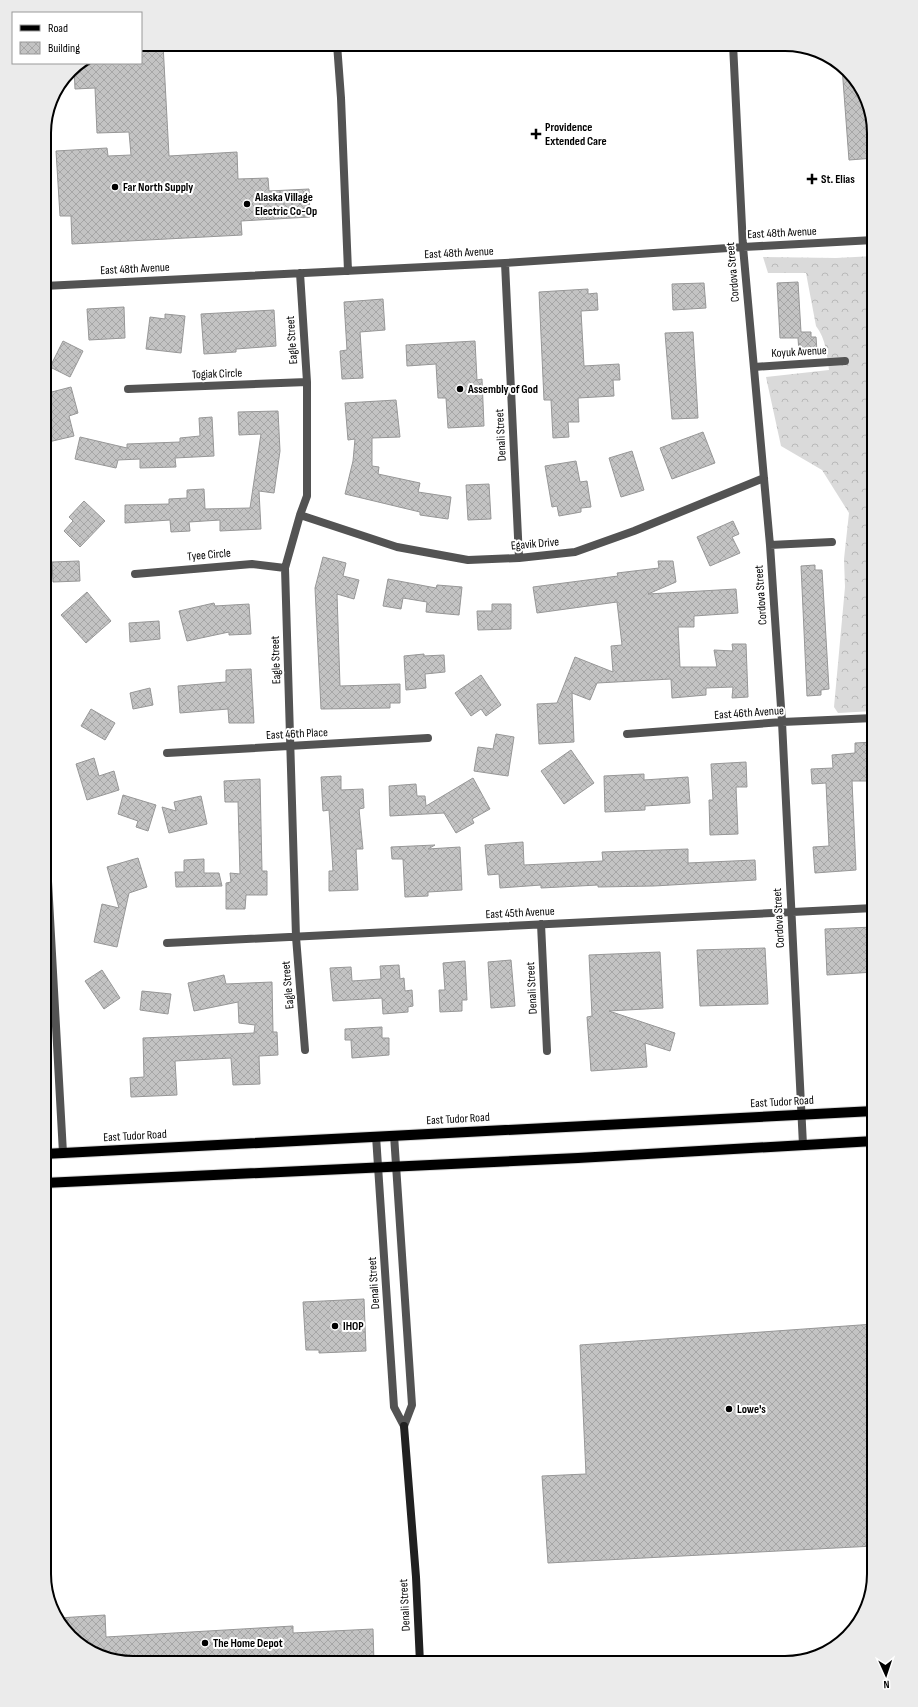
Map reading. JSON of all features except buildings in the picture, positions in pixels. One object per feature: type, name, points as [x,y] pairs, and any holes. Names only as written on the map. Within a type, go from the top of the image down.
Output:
[{"type":"main road","name":"East Tudor Road","points":[[51,1154],[867,1111]]},
{"type":"main road","points":[[51,1183],[378,1168],[867,1141]]},
{"type":"street","points":[[338,51],[341,98],[348,271]]},
{"type":"street","name":"Cordova Street","points":[[733,51],[743,247],[770,545],[782,722],[803,1145]]},
{"type":"street","name":"East 48th Avenue","points":[[51,286],[505,263],[867,240]]},
{"type":"street","name":"Denali Street","points":[[505,263],[519,558]]},
{"type":"street","name":"Eagle Street","points":[[300,273],[307,382],[307,496],[285,568],[296,937],[305,1050]]},
{"type":"street","name":"Koyuk Avenue","points":[[754,367],[845,361]]},
{"type":"street","name":"Togiak Circle","points":[[128,389],[307,382]]},
{"type":"street","name":"Egavik Drive","points":[[300,515],[397,547],[468,560],[519,558],[575,552],[634,532],[764,478]]},
{"type":"street","points":[[770,545],[832,542]]},
{"type":"street","name":"Tyee Circle","points":[[135,574],[252,564],[285,568]]},
{"type":"street","name":"East 46th Avenue","points":[[627,734],[782,722],[867,718]]},
{"type":"street","name":"East 46th Place","points":[[168,753],[428,738]]},
{"type":"street","name":"East 45th Avenue","points":[[167,943],[867,908]]},
{"type":"street","name":"Denali Street","points":[[541,924],[548,1051]]},
{"type":"street","points":[[51,936],[63,1153]]},
{"type":"street","name":"Denali Street","points":[[394,1135],[412,1405],[404,1426]]},
{"type":"street","name":"Denali Street","points":[[376,1136],[394,1406],[404,1426],[416,1577],[420,1656]]},
{"type":"green space","points":[[867,256],[867,711],[838,713],[834,707],[845,587],[844,559],[849,513],[822,470],[781,446],[766,377],[829,370],[827,353],[822,336],[816,326],[806,273],[768,273],[763,257],[836,258]]},
{"type":"place","name":"Providence Extended Care","points":[[536,134]]},
{"type":"place","name":"St. Elias","points":[[812,179]]},
{"type":"place","name":"Far North Supply","points":[[115,187]]},
{"type":"place","name":"Alaska Village Electric Co-Op","points":[[247,204]]},
{"type":"place","name":"Assembly of God","points":[[460,389]]},
{"type":"place","name":"IHOP","points":[[335,1326]]},
{"type":"place","name":"Lowe's","points":[[729,1409]]},
{"type":"place","name":"The Home Depot","points":[[205,1643]]}]
